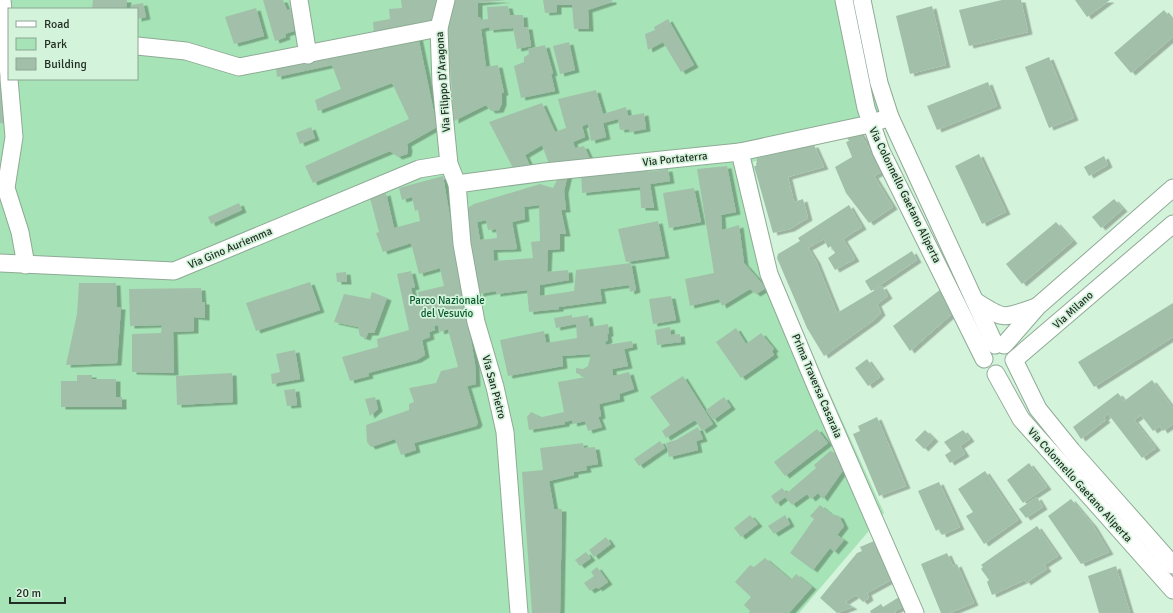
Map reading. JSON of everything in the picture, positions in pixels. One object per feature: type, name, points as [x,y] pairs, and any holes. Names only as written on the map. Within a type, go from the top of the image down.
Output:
[{"type":"street","points":[[2,0],[8,47]]},
{"type":"street","points":[[299,0],[308,55]]},
{"type":"street","name":"Via Filippo D'Aragona","points":[[446,0],[439,28],[441,83],[449,164]]},
{"type":"street","name":"Via Colonnello Gaetano Aliperta","points":[[844,0],[870,124],[984,360]]},
{"type":"street","name":"Via Colonnello Gaetano Aliperta","points":[[862,0],[879,83],[890,117],[975,301],[999,345]]},
{"type":"street","points":[[138,46],[186,51],[239,67],[308,55],[439,28]]},
{"type":"street","points":[[9,80],[14,137],[6,188],[20,232],[26,265]]},
{"type":"street","name":"Via Portaterra","points":[[457,184],[545,172],[740,152],[870,124],[890,117]]},
{"type":"street","name":"Prima Traversa Casaraia","points":[[740,152],[769,274],[814,384],[915,613]]},
{"type":"street","name":"Via San Pietro","points":[[449,164],[457,184],[462,244],[476,322],[495,387],[506,432],[519,613]]},
{"type":"street","name":"Via Gino Auriemma","points":[[0,263],[174,271],[419,169],[449,164]]},
{"type":"street","points":[[999,345],[1011,351],[1014,360],[1008,371],[996,374],[989,371],[984,360],[987,350],[999,345],[1038,306],[1173,188]]},
{"type":"street","name":"Via Milano","points":[[1014,360],[1173,224]]},
{"type":"street","points":[[975,301],[1000,316],[1010,316],[1038,306]]},
{"type":"street","name":"Via Colonnello Gaetano Aliperta","points":[[1014,360],[1038,409],[1072,451],[1173,564]]},
{"type":"street","name":"Via Colonnello Gaetano Aliperta","points":[[996,374],[1021,419],[1173,590]]},
{"type":"green space","name":"Parco Nazionale del Vesuvio","points":[[0,0],[867,0],[894,111],[753,162],[779,281],[884,513],[799,613],[0,613]]},
{"type":"building","points":[[93,0],[127,0],[126,8],[92,8]]},
{"type":"building","points":[[263,0],[283,0],[287,10],[295,9],[300,29],[285,34],[286,37],[275,41]]},
{"type":"building","points":[[401,0],[506,0],[478,3],[478,17],[480,17],[481,20],[488,19],[487,7],[508,6],[510,15],[523,15],[524,27],[528,27],[531,46],[517,49],[513,28],[489,30],[489,27],[481,29],[486,67],[498,65],[504,93],[502,93],[502,103],[499,110],[491,111],[486,105],[454,121],[447,25],[374,34],[373,22],[390,19],[389,9],[402,8]]},
{"type":"building","points":[[543,0],[612,0],[612,2],[588,10],[589,29],[574,29],[572,5],[557,5],[557,12],[545,13]]},
{"type":"building","points":[[1002,0],[1021,0],[1028,32],[969,46],[959,10]]},
{"type":"building","points":[[1075,0],[1110,0],[1087,17]]},
{"type":"building","points":[[143,3],[146,17],[138,19],[138,8],[132,8],[131,5]]},
{"type":"building","points":[[932,6],[946,65],[910,74],[896,16]]},
{"type":"building","points":[[256,8],[264,36],[234,44],[225,17]]},
{"type":"building","points":[[1164,10],[1173,21],[1173,37],[1131,73],[1114,53]]},
{"type":"building","points":[[668,19],[694,65],[681,72],[663,42],[648,50],[645,34],[655,30],[654,27]]},
{"type":"building","points":[[418,36],[437,127],[407,144],[407,154],[398,157],[390,151],[313,183],[305,166],[409,119],[392,83],[318,111],[315,100],[341,89],[332,65],[277,77],[276,69]]},
{"type":"building","points":[[569,42],[575,70],[560,74],[553,46]]},
{"type":"building","points":[[545,45],[553,73],[551,74],[555,91],[521,98],[514,66],[524,62],[524,57],[529,54],[528,49]]},
{"type":"building","points":[[0,51],[9,124],[0,123]]},
{"type":"building","points":[[1049,57],[1074,118],[1049,128],[1025,67]]},
{"type":"building","points":[[988,82],[997,106],[937,130],[927,106]]},
{"type":"building","points":[[596,90],[603,114],[626,107],[628,116],[644,113],[646,129],[630,132],[629,129],[620,130],[618,119],[603,123],[606,137],[591,141],[588,124],[582,126],[585,137],[573,142],[575,148],[584,146],[590,159],[549,164],[542,145],[525,155],[530,166],[513,168],[489,122],[542,103],[555,132],[566,128],[558,99]]},
{"type":"building","points":[[311,127],[315,138],[300,144],[296,133]]},
{"type":"building","points":[[858,130],[883,171],[874,176],[893,207],[869,223],[846,193],[835,167],[852,157],[846,142],[849,141],[845,134]]},
{"type":"building","points":[[814,145],[824,167],[788,177],[794,202],[803,199],[808,218],[790,229],[773,233],[754,166],[756,166],[757,158]]},
{"type":"building","points":[[979,154],[1006,212],[982,224],[955,166]]},
{"type":"building","points":[[1104,156],[1108,165],[1089,176],[1084,167]]},
{"type":"building","points":[[727,166],[736,212],[721,215],[722,230],[739,225],[744,263],[766,288],[756,294],[750,289],[722,306],[719,299],[690,306],[685,279],[714,273],[697,169]]},
{"type":"building","points":[[648,169],[648,172],[668,169],[670,181],[650,184],[654,208],[641,208],[640,187],[582,193],[581,173]]},
{"type":"building","points":[[560,174],[568,174],[564,191],[566,210],[561,210],[566,234],[560,234],[560,249],[548,250],[547,272],[568,270],[569,280],[540,285],[540,296],[574,291],[576,270],[631,263],[636,290],[630,292],[629,285],[600,289],[602,301],[559,307],[559,309],[529,312],[527,290],[496,294],[496,291],[479,294],[471,254],[466,209],[474,204],[540,184],[553,188]],"holes":[[[539,205],[540,241],[531,242],[533,258],[494,261],[493,250],[517,249],[512,222],[525,219],[524,207]],[[486,220],[488,230],[496,229],[497,238],[480,240],[477,222]]]},
{"type":"building","points":[[443,176],[475,364],[476,384],[467,386],[478,423],[476,426],[414,443],[416,450],[401,455],[395,439],[371,447],[367,442],[366,425],[409,410],[409,404],[414,402],[409,388],[436,383],[441,371],[458,367],[448,329],[440,332],[438,325],[434,326],[435,330],[429,332],[430,337],[422,340],[425,355],[417,360],[368,373],[369,376],[350,381],[342,357],[378,347],[377,339],[409,330],[397,274],[411,271],[415,287],[411,288],[415,306],[421,305],[418,292],[444,286],[440,268],[419,274],[411,243],[383,252],[376,233],[379,232],[370,198],[386,193],[394,228],[420,221],[418,210],[415,211],[412,197],[402,200],[399,188]]},
{"type":"building","points":[[694,188],[701,222],[669,228],[663,193]]},
{"type":"building","points":[[1114,199],[1123,209],[1101,228],[1092,217]]},
{"type":"building","points":[[239,203],[242,210],[211,224],[208,217]]},
{"type":"building","points":[[849,205],[862,227],[843,239],[855,259],[835,270],[828,258],[835,253],[831,246],[828,248],[824,239],[808,248],[816,261],[837,313],[882,286],[888,296],[877,304],[881,313],[874,320],[824,356],[807,328],[777,258],[778,254],[800,241],[798,238]]},
{"type":"building","points":[[658,221],[665,256],[626,262],[618,229]]},
{"type":"building","points":[[1056,222],[1073,241],[1022,284],[1006,264]]},
{"type":"building","points":[[912,251],[917,260],[871,291],[865,281]]},
{"type":"building","points":[[346,272],[347,282],[337,282],[336,273]]},
{"type":"building","points":[[310,282],[320,310],[256,331],[246,303]]},
{"type":"building","points":[[79,283],[116,283],[117,307],[121,307],[117,363],[66,365],[77,314]]},
{"type":"building","points":[[201,288],[202,302],[205,302],[205,318],[194,317],[194,331],[173,332],[174,373],[132,372],[132,334],[161,333],[162,325],[130,326],[129,289]]},
{"type":"building","points":[[941,289],[952,314],[910,351],[893,326]]},
{"type":"building","points":[[372,292],[387,298],[374,333],[368,333],[366,338],[360,336],[358,327],[334,322],[344,294],[370,299]]},
{"type":"building","points":[[671,296],[676,320],[653,324],[649,299]]},
{"type":"building","points":[[1173,303],[1173,337],[1094,387],[1078,362]]},
{"type":"building","points":[[572,315],[572,318],[588,315],[590,327],[608,324],[609,334],[607,334],[608,340],[605,342],[606,345],[632,341],[633,347],[624,349],[628,366],[612,369],[613,376],[629,372],[634,389],[619,394],[620,399],[599,404],[601,416],[598,417],[602,427],[588,431],[585,421],[573,424],[572,420],[565,422],[565,424],[529,430],[527,417],[531,412],[539,416],[538,418],[564,412],[558,382],[586,377],[576,373],[576,368],[583,369],[588,366],[591,354],[562,356],[563,366],[508,376],[500,340],[544,331],[546,343],[577,338],[576,324],[556,328],[554,318]]},
{"type":"building","points":[[670,327],[671,335],[680,334],[681,342],[657,345],[655,330]]},
{"type":"building","points":[[736,328],[746,344],[761,333],[774,349],[772,351],[774,355],[741,378],[716,342]]},
{"type":"building","points":[[295,350],[300,379],[272,384],[271,374],[280,372],[276,354]]},
{"type":"building","points":[[867,359],[880,377],[868,386],[855,368]]},
{"type":"building","points":[[232,373],[233,402],[177,405],[176,376]]},
{"type":"building","points":[[77,375],[92,375],[92,379],[116,379],[116,397],[122,397],[122,407],[61,407],[61,381],[77,381]]},
{"type":"building","points":[[683,376],[713,424],[702,431],[695,420],[666,438],[662,431],[670,425],[650,397]]},
{"type":"building","points":[[1152,380],[1173,408],[1173,424],[1163,431],[1160,426],[1153,431],[1141,415],[1134,420],[1156,448],[1142,458],[1108,414],[1104,418],[1106,420],[1081,439],[1073,427],[1118,393],[1124,401]]},
{"type":"building","points":[[295,389],[297,405],[287,406],[284,390]]},
{"type":"building","points":[[375,397],[378,409],[370,416],[365,399]]},
{"type":"building","points":[[724,397],[731,407],[713,420],[706,410]]},
{"type":"building","points":[[877,417],[906,486],[879,496],[853,434],[860,431],[858,426]]},
{"type":"building","points":[[698,427],[703,439],[696,441],[698,450],[669,457],[666,443],[676,440]]},
{"type":"building","points":[[817,429],[828,443],[785,476],[774,462]]},
{"type":"building","points":[[925,430],[934,439],[924,449],[915,440]]},
{"type":"building","points":[[963,430],[970,439],[960,446],[965,454],[950,463],[945,455],[951,451],[944,442]]},
{"type":"building","points":[[660,441],[665,448],[639,466],[634,459]]},
{"type":"building","points":[[583,443],[584,448],[595,447],[598,464],[586,466],[587,470],[574,472],[574,475],[549,481],[554,509],[562,509],[560,613],[532,613],[522,472],[543,470],[540,448]]},
{"type":"building","points":[[830,451],[839,454],[843,461],[839,465],[844,469],[823,499],[818,493],[811,499],[807,494],[792,505],[785,497],[776,504],[771,496],[782,488],[787,493],[816,468],[814,465]]},
{"type":"building","points":[[1029,463],[1047,487],[1023,503],[1007,480]]},
{"type":"building","points":[[985,471],[1018,520],[984,544],[966,516],[973,512],[958,489]]},
{"type":"building","points":[[939,482],[960,527],[942,535],[939,529],[936,531],[918,491]]},
{"type":"building","points":[[1037,497],[1043,507],[1026,518],[1019,509]]},
{"type":"building","points":[[1071,499],[1093,525],[1109,552],[1081,564],[1048,516]]},
{"type":"building","points":[[820,505],[831,514],[839,516],[844,526],[837,535],[844,540],[834,552],[830,548],[813,570],[790,553],[814,519],[810,516]]},
{"type":"building","points":[[750,515],[758,524],[741,537],[734,528]]},
{"type":"building","points":[[785,515],[790,524],[774,534],[768,526]]},
{"type":"building","points":[[1037,526],[1058,556],[1044,565],[1047,569],[1026,583],[1025,580],[992,595],[987,582],[989,580],[981,569],[983,567],[981,565]]},
{"type":"building","points":[[606,537],[611,544],[594,557],[589,550]]},
{"type":"building","points":[[874,541],[891,580],[867,593],[869,598],[863,602],[856,595],[845,602],[853,607],[837,613],[820,598],[857,553],[862,551],[860,547]]},
{"type":"building","points":[[586,552],[591,558],[580,566],[575,560]]},
{"type":"building","points":[[947,553],[953,566],[957,564],[974,603],[950,613],[941,613],[921,564]]},
{"type":"building","points":[[765,558],[791,580],[796,574],[812,587],[789,613],[749,613],[750,611],[744,605],[751,597],[735,582],[750,565],[754,567]]},
{"type":"building","points":[[1116,566],[1130,613],[1099,613],[1088,576]]},
{"type":"building","points":[[597,567],[608,582],[598,589],[597,587],[590,591],[584,583],[594,576],[591,572]]},
{"type":"building","points":[[899,597],[903,607],[895,611],[896,613],[871,613],[870,611],[881,604],[883,607]]}]
